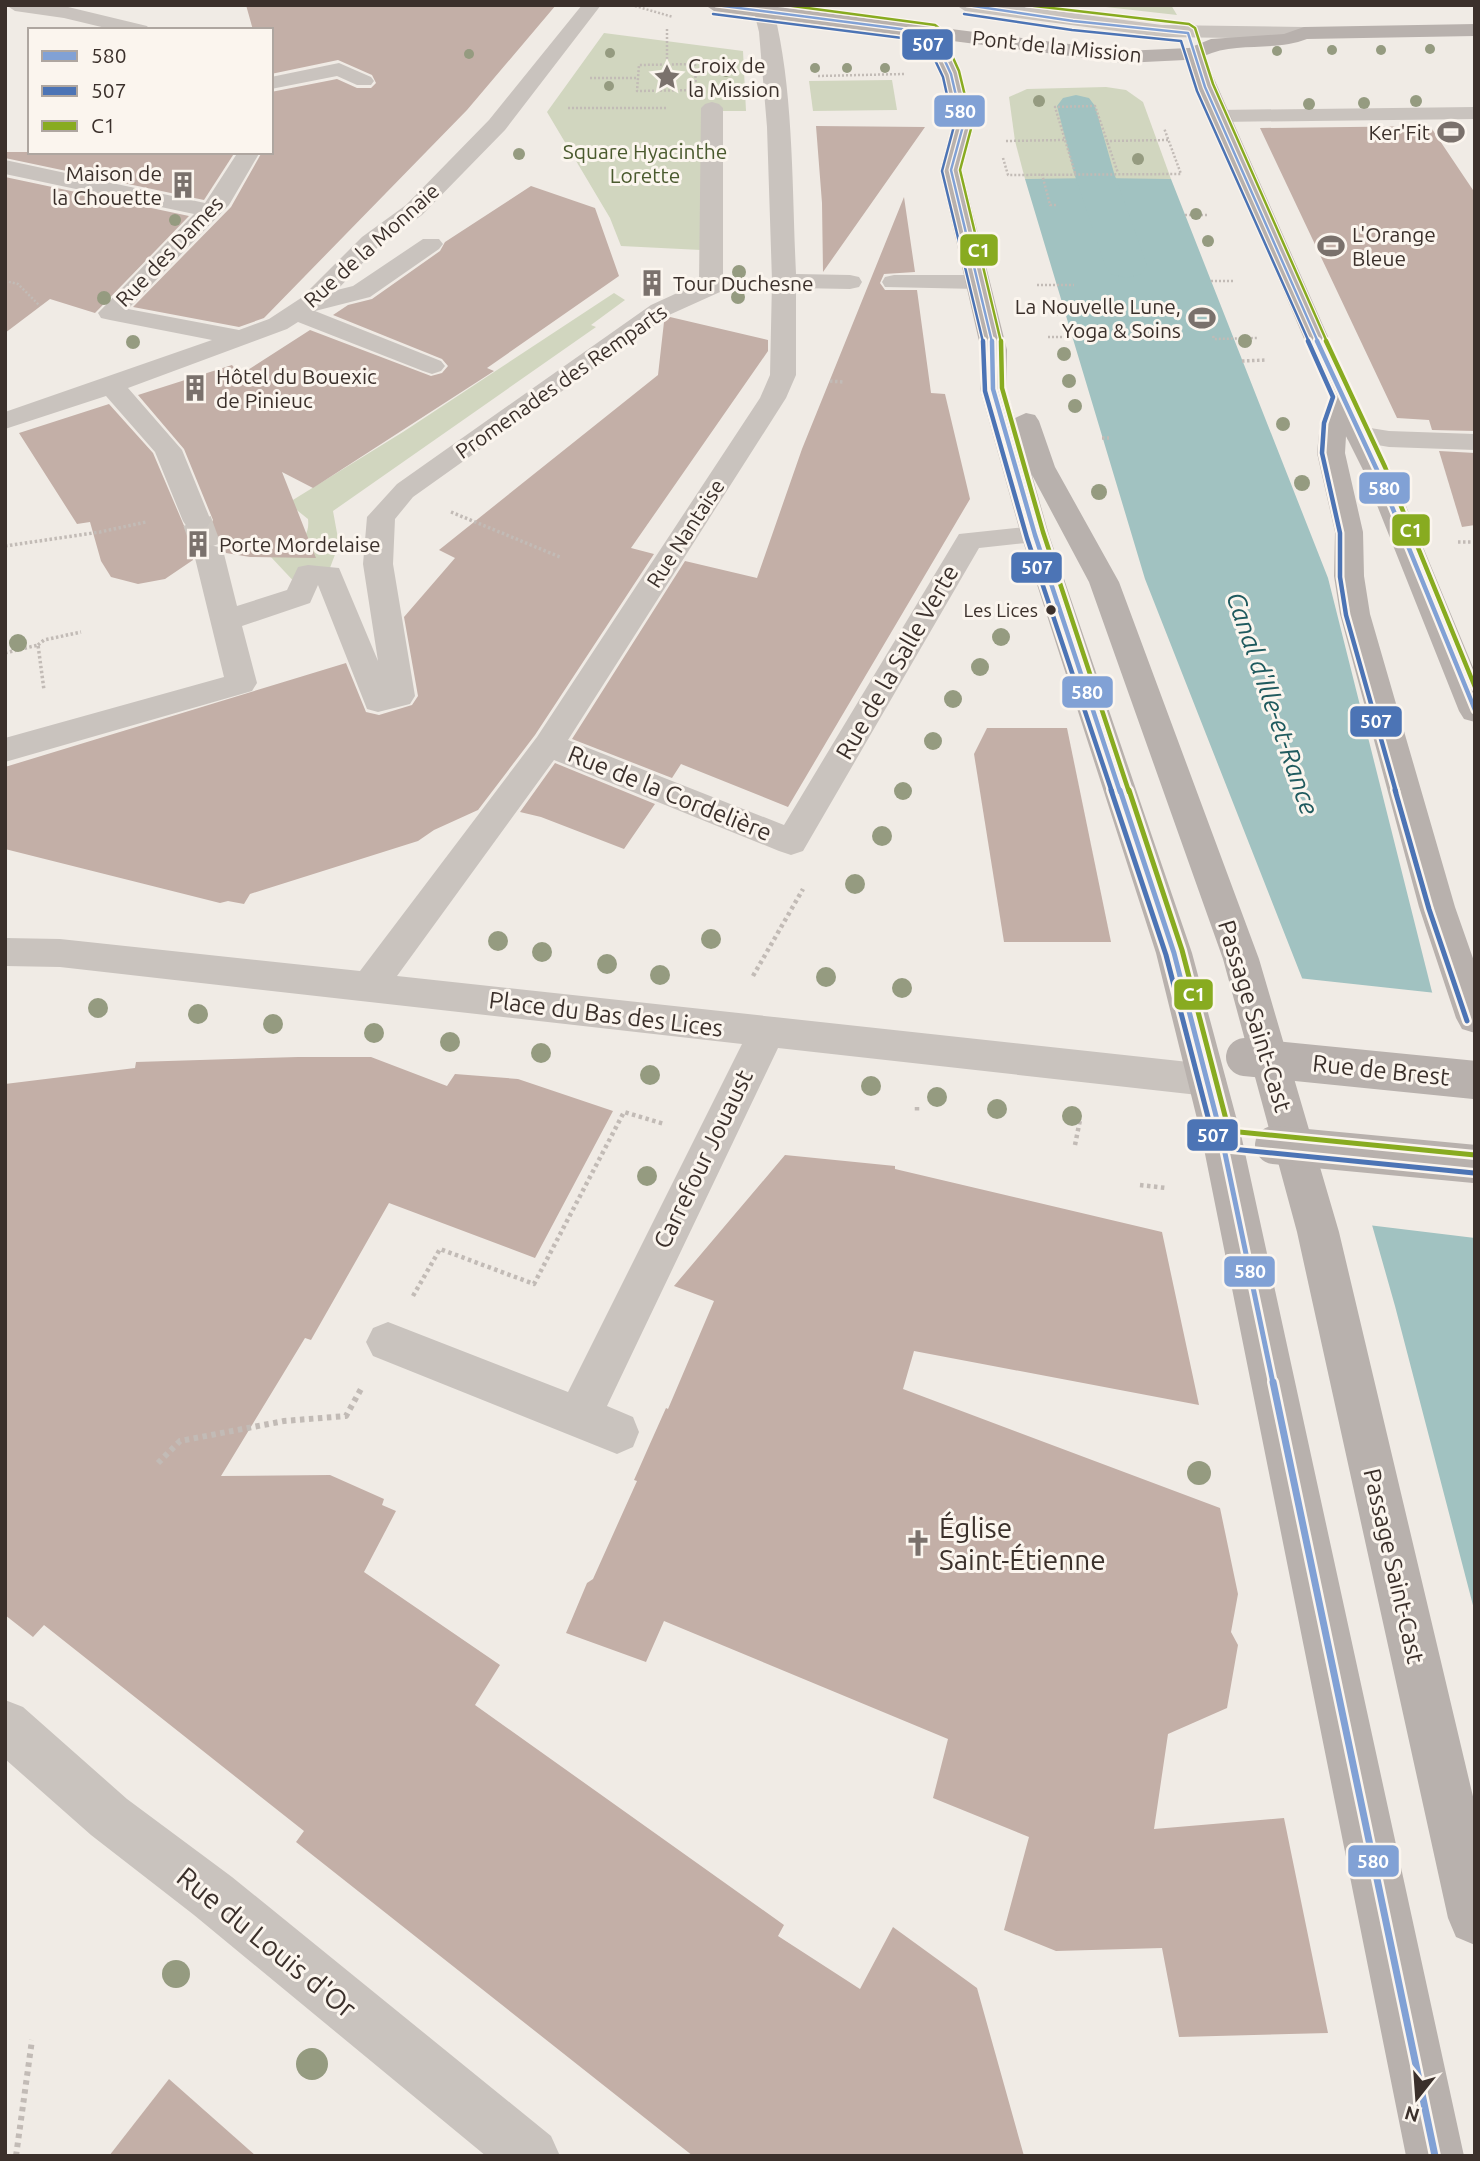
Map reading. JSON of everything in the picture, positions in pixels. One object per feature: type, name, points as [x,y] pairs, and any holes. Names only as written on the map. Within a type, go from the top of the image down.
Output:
[{"type":"main road","points":[[714,5],[776,8]]},
{"type":"main road","name":"Pont de la Mission","points":[[776,8],[932,33],[1124,57],[1191,44]]},
{"type":"main road","name":"Pont de la Mission","points":[[776,8],[1191,44]]},
{"type":"main road","points":[[1475,30],[1304,33],[1287,40],[1191,44],[1217,116],[1358,434],[1377,470],[1475,712]]},
{"type":"main road","points":[[932,33],[951,74],[963,126],[951,170],[994,350],[993,389],[1035,535],[1174,953],[1222,1139],[1435,2156]]},
{"type":"main road","name":"Passage Saint-Cast","points":[[994,350],[1016,388],[1041,467],[1104,582],[1241,959],[1318,1232],[1475,1918]]},
{"type":"main road","points":[[1342,397],[1333,424],[1331,453],[1349,532],[1349,576],[1355,614],[1437,906],[1475,1018]]},
{"type":"main road","name":"Rue de Brest","points":[[1203,1066],[1245,1057],[1475,1080]]},
{"type":"main road","points":[[1222,1139],[1475,1164]]},
{"type":"street","name":"Rue de la Monnaie","points":[[5,421],[169,366],[278,324],[303,307],[370,242],[414,209],[498,125],[592,5]]},
{"type":"street","points":[[965,5],[1085,23],[1191,44]]},
{"type":"street","points":[[1177,5],[1191,44]]},
{"type":"street","name":"Rue Nantaise","points":[[370,986],[410,928],[548,745],[773,398],[783,374],[784,281],[778,127],[769,32],[776,8]]},
{"type":"street","points":[[23,10],[117,23],[133,28]]},
{"type":"street","points":[[273,83],[340,69],[364,81]]},
{"type":"street","name":"Promenades des Remparts","points":[[224,617],[299,596],[308,575],[329,575],[378,701],[399,696],[378,564],[381,517],[403,493],[660,310],[711,287],[712,108]]},
{"type":"street","points":[[1217,116],[1475,113]]},
{"type":"street","name":"Rue des Dames","points":[[241,338],[110,313],[210,211],[226,191],[248,154]]},
{"type":"street","points":[[5,167],[210,211]]},
{"type":"street","points":[[303,307],[361,292],[431,244]]},
{"type":"street","points":[[784,281],[850,282]]},
{"type":"street","points":[[894,282],[978,282]]},
{"type":"street","points":[[303,307],[432,366]]},
{"type":"street","points":[[111,385],[168,450],[197,521]]},
{"type":"street","points":[[1358,434],[1389,439],[1475,442]]},
{"type":"street","name":"Rue de la Salle Verte","points":[[791,842],[969,540],[1035,535]]},
{"type":"street","points":[[5,750],[241,683],[209,554]]},
{"type":"street","name":"Rue de la Cordelière","points":[[548,745],[791,842]]},
{"type":"street","name":"Place du Bas des Lices","points":[[5,952],[60,953],[766,1031],[1203,1066]]},
{"type":"street","name":"Carrefour Jouaust","points":[[388,1342],[598,1424],[639,1291],[766,1031]]},
{"type":"street","name":"Rue du Louis d'Or","points":[[5,1725],[109,1817],[213,1896],[531,2156]]},
{"type":"path","points":[[667,29],[667,65]]},
{"type":"path","points":[[695,64],[696,90],[667,93],[637,91],[639,65],[667,65],[695,64]]},
{"type":"path","points":[[812,76],[914,74]]},
{"type":"path","points":[[1075,173],[1055,107],[1096,106],[1118,173]]},
{"type":"path","points":[[561,108],[712,108]]},
{"type":"path","points":[[1002,153],[1008,175],[1181,174],[1164,128]]},
{"type":"path","points":[[1015,141],[1065,140]]},
{"type":"path","points":[[1106,141],[1168,141]]},
{"type":"path","points":[[1042,174],[1050,205],[1058,205]]},
{"type":"path","points":[[1185,215],[1207,215]]},
{"type":"path","points":[[5,281],[18,284],[40,306]]},
{"type":"path","points":[[1211,281],[1234,281]]},
{"type":"path","points":[[1037,285],[1074,285]]},
{"type":"path","points":[[1213,336],[1214,339],[1258,338]]},
{"type":"path","points":[[1048,337],[1072,337]]},
{"type":"path","points":[[1242,361],[1266,360]]},
{"type":"path","points":[[825,380],[843,382]]},
{"type":"path","points":[[1102,438],[1109,438]]},
{"type":"path","points":[[470,520],[560,557]]},
{"type":"path","points":[[5,546],[126,527]]},
{"type":"path","points":[[5,653],[38,645],[44,640],[81,632]]},
{"type":"path","points":[[38,645],[51,737]]},
{"type":"path","points":[[753,976],[815,868],[791,842]]},
{"type":"path","points":[[158,1463],[180,1441],[284,1421],[346,1416],[440,1249],[534,1284],[624,1112],[669,1126]]},
{"type":"path","points":[[1075,1145],[1080,1120]]},
{"type":"path","points":[[1140,1185],[1166,1188]]},
{"type":"path","points":[[16,2156],[32,2040]]},
{"type":"green space","points":[[1088,5],[1171,5],[1177,15]]},
{"type":"green space","name":"Square Hyacinthe Lorette","points":[[604,33],[743,51],[746,111],[704,111],[701,250],[621,246],[610,218],[547,112]]},
{"type":"green space","points":[[892,80],[897,110],[813,111],[809,81]]},
{"type":"green space","points":[[1106,87],[1126,90],[1143,102],[1171,179],[1025,179],[1015,141],[1009,97],[1027,89]]},
{"type":"green space","points":[[614,293],[625,300],[591,325],[596,327],[333,511],[339,544],[325,581],[300,588],[270,556],[297,544],[306,534],[308,519],[288,503],[403,432]]},
{"type":"water","points":[[1025,179],[1171,179],[1328,578],[1432,992],[1475,1117],[1475,1613],[1395,1306],[1302,978],[1145,579]]},
{"type":"pier","points":[[1298,978],[1436,993],[1475,1106],[1475,1238],[1368,1225]]},
{"type":"building","points":[[246,5],[556,5],[467,110],[264,318],[239,327],[133,307],[231,207],[261,154],[273,154],[273,92],[337,79],[357,88],[371,88],[376,83],[372,75],[338,60],[273,74],[273,28],[252,28]]},
{"type":"building","points":[[816,126],[925,127],[823,272],[822,203]]},
{"type":"building","points":[[1430,126],[1475,193],[1475,431],[1432,430],[1429,420],[1397,418],[1260,128]]},
{"type":"building","points":[[5,152],[234,154],[204,200],[5,158]]},
{"type":"building","points":[[5,177],[189,216],[95,313],[50,299],[5,333]]},
{"type":"building","points":[[531,186],[595,208],[619,276],[487,368],[494,371],[313,488],[282,472],[316,558],[250,557],[226,553],[220,544],[208,542],[197,545],[192,552],[193,560],[165,579],[138,584],[111,577],[101,561],[90,522],[77,524],[19,433],[109,404],[153,453],[185,528],[196,533],[208,530],[213,520],[184,449],[138,395],[232,365],[240,375],[310,330],[431,376],[442,373],[448,366],[442,359],[333,315],[348,305],[372,299],[440,251],[445,242]]},
{"type":"building","points":[[904,197],[915,272],[884,274],[880,283],[885,290],[917,290],[931,393],[945,394],[970,499],[788,807],[681,764],[672,778],[572,739],[685,561],[757,578],[802,449]]},
{"type":"building","points":[[670,317],[768,340],[768,351],[631,548],[654,554],[535,735],[478,810],[434,830],[418,841],[250,894],[244,904],[228,901],[220,903],[5,849],[5,767],[346,663],[366,712],[379,715],[412,705],[418,696],[404,617],[455,558],[439,550],[658,375],[664,322]]},
{"type":"building","points":[[1439,451],[1475,453],[1475,525],[1462,527]]},
{"type":"building","points":[[987,728],[1067,728],[1111,942],[1004,942],[974,754]]},
{"type":"building","points":[[555,763],[655,804],[624,849],[541,817],[520,812]]},
{"type":"building","points":[[371,1057],[447,1086],[455,1074],[518,1079],[613,1111],[535,1258],[389,1203],[311,1340],[305,1338],[221,1476],[330,1475],[384,1499],[382,1505],[396,1511],[364,1572],[500,1665],[475,1705],[784,1925],[778,1936],[860,1989],[893,1927],[977,1988],[1024,2156],[693,2156],[296,1842],[304,1831],[44,1625],[33,1637],[5,1615],[5,1084],[135,1068],[136,1062]]},
{"type":"building","points":[[785,1155],[895,1166],[895,1169],[1162,1232],[1199,1405],[914,1351],[903,1389],[1220,1508],[1238,1594],[1231,1632],[1238,1645],[1227,1708],[1168,1734],[1154,1829],[1284,1818],[1328,2033],[1179,2037],[1162,1948],[1056,1951],[1004,1930],[1029,1837],[933,1798],[948,1739],[664,1621],[646,1662],[566,1633],[587,1583],[593,1579],[637,1481],[634,1480],[714,1301],[674,1286]]},
{"type":"building","points":[[169,2079],[256,2156],[109,2156]]},
{"type":"waterway","name":"Canal d'Ille-et-Rance","points":[[1076,106],[1094,173],[1126,265]]},
{"type":"tunnel","points":[[197,521],[209,554]]},
{"type":"transit line","name":"580","points":[[716,5],[932,33],[951,74],[963,126],[951,170],[994,350],[993,389],[1035,535],[1174,953],[1222,1139],[1435,2156]]},
{"type":"transit line","name":"C1","points":[[785,5],[935,25],[940,29],[959,71],[972,125],[960,170],[1003,349],[1002,388],[1043,532],[1182,950],[1229,1131],[1475,1155]]},
{"type":"transit line","name":"580","points":[[967,5],[1073,21],[1188,33],[1205,87],[1358,434],[1377,470],[1475,710]]},
{"type":"transit line","name":"C1","points":[[1026,5],[1189,24],[1195,28],[1213,84],[1366,430],[1385,467],[1475,687]]},
{"type":"transit line","name":"507","points":[[713,14],[926,41],[943,77],[954,126],[942,171],[985,351],[985,391],[1027,538],[1166,955],[1215,1144],[1221,1148],[1474,1173]]},
{"type":"transit line","name":"507","points":[[964,14],[1072,30],[1181,41],[1197,91],[1333,397],[1324,423],[1322,453],[1340,533],[1340,577],[1346,615],[1429,909],[1467,1021]]},
{"type":"place","name":"Croix de la Mission","points":[[667,77]]},
{"type":"place","name":"Ker'Fit","points":[[1451,132]]},
{"type":"place","name":"Maison de la Chouette","points":[[183,185]]},
{"type":"place","name":"L'Orange Bleue","points":[[1331,246]]},
{"type":"place","name":"Tour Duchesne","points":[[652,283]]},
{"type":"place","name":"La Nouvelle Lune, Yoga & Soins","points":[[1202,318]]},
{"type":"place","name":"Hôtel du Bouexic de Pinieuc","points":[[195,388]]},
{"type":"place","name":"Porte Mordelaise","points":[[198,544]]},
{"type":"place","name":"Les Lices","points":[[1051,610]]},
{"type":"place","name":"Église Saint-Étienne","points":[[918,1543]]}]
